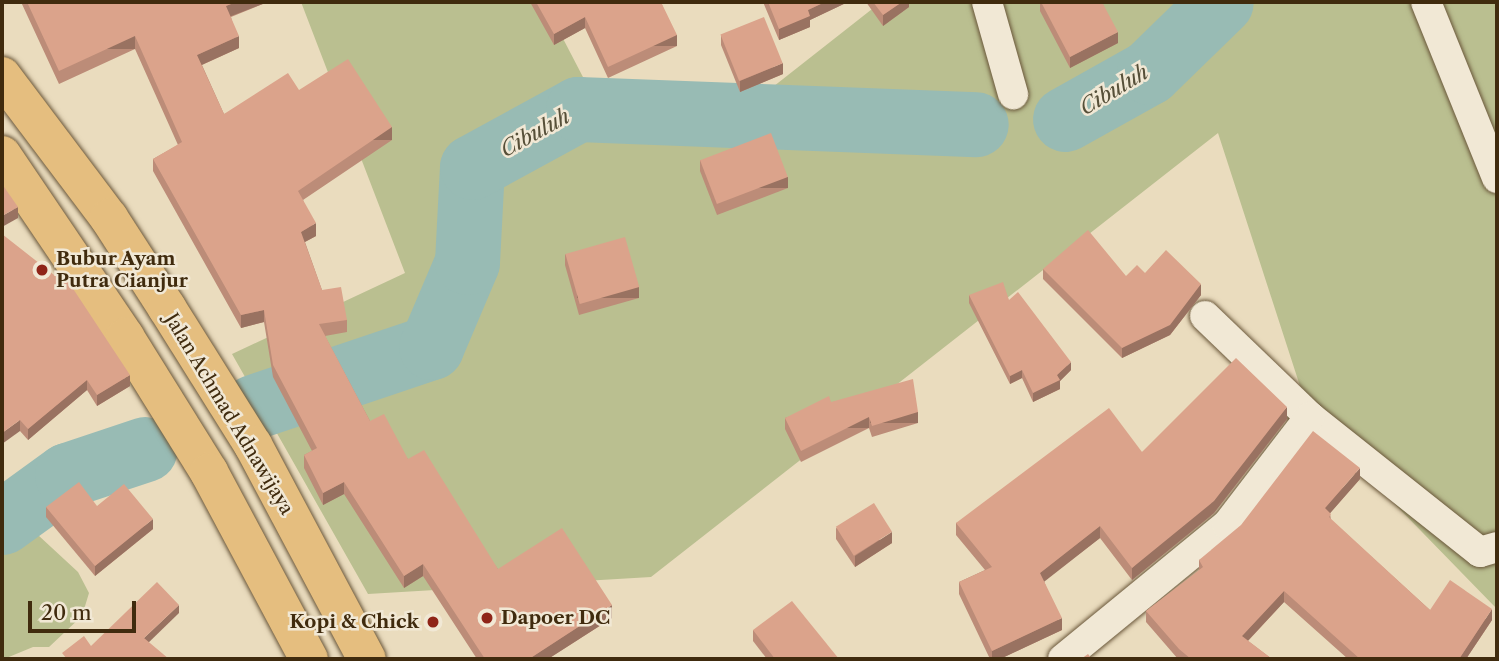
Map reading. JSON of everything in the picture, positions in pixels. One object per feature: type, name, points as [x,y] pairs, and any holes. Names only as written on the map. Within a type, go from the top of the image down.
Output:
[{"type":"main road","name":"Jalan Achmad Adnawijaya","points":[[2,76],[109,218],[253,445],[367,659]]},
{"type":"main road","points":[[2,155],[125,337],[209,472],[309,659]]},
{"type":"main road","points":[[238,526],[282,502]]},
{"type":"street","points":[[987,2],[1013,94]]},
{"type":"street","points":[[1426,2],[1497,177]]},
{"type":"street","points":[[1205,316],[1310,417],[1480,552],[1497,547]]},
{"type":"street","points":[[1063,659],[1227,525],[1310,417]]},
{"type":"green space","points":[[301,2],[544,2],[584,79],[769,90],[881,2],[1497,2],[1497,609],[1310,417],[1218,133],[651,577],[368,594],[232,354],[405,273]]},
{"type":"green space","points":[[2,523],[38,535],[78,572],[89,593],[82,616],[49,647],[33,647],[4,659]]},
{"type":"building","points":[[27,2],[236,2],[226,6],[239,36],[197,55],[224,114],[288,73],[299,90],[348,59],[392,127],[298,191],[316,223],[301,232],[322,290],[341,287],[347,320],[319,324],[370,421],[384,414],[408,459],[424,450],[498,569],[562,528],[612,605],[529,659],[485,659],[423,564],[404,576],[344,482],[323,493],[304,455],[317,448],[273,365],[264,310],[241,315],[153,159],[182,142],[135,36],[59,71]]},
{"type":"building","points":[[536,2],[661,2],[677,35],[608,67],[585,17],[554,34]]},
{"type":"building","points":[[768,2],[825,2],[808,10],[810,16],[779,29]]},
{"type":"building","points":[[873,2],[902,2],[883,15]]},
{"type":"building","points":[[1041,2],[1102,2],[1118,32],[1070,57]]},
{"type":"building","points":[[764,17],[783,63],[739,81],[720,35]]},
{"type":"building","points":[[771,133],[788,177],[717,204],[700,160]]},
{"type":"building","points":[[2,184],[18,207],[2,216]]},
{"type":"building","points":[[1088,230],[1126,276],[1137,265],[1145,273],[1166,250],[1201,284],[1170,325],[1122,348],[1043,269]]},
{"type":"building","points":[[2,234],[58,278],[64,275],[130,375],[97,395],[87,380],[28,429],[20,420],[2,433]]},
{"type":"building","points":[[625,237],[639,287],[580,304],[565,254]]},
{"type":"building","points":[[1003,282],[1009,300],[1018,292],[1071,362],[1057,375],[1060,380],[1033,393],[1022,370],[1010,376],[969,295]]},
{"type":"building","points":[[1236,358],[1287,407],[1214,501],[1132,568],[1100,526],[1040,573],[1062,618],[992,651],[959,582],[992,567],[956,523],[1109,408],[1142,452]]},
{"type":"building","points":[[913,379],[918,412],[872,426],[869,417],[801,451],[785,418],[829,396],[831,402]]},
{"type":"building","points":[[1313,431],[1360,468],[1325,508],[1331,514],[1329,517],[1430,610],[1450,580],[1492,609],[1459,659],[1360,659],[1284,591],[1242,636],[1272,659],[1191,659],[1146,611],[1203,567],[1199,560],[1241,525]]},
{"type":"building","points":[[79,482],[97,506],[124,484],[153,519],[95,566],[46,507]]},
{"type":"building","points":[[874,503],[892,532],[854,556],[836,527]]},
{"type":"building","points":[[157,582],[179,605],[144,638],[169,659],[67,659],[62,653],[84,636],[91,646]]},
{"type":"building","points":[[792,601],[839,659],[775,659],[753,630]]},
{"type":"waterway","name":"Cibuluh","points":[[1065,119],[1149,72],[1221,2]]},
{"type":"waterway","name":"Cibuluh","points":[[253,407],[431,347],[467,262],[472,167],[578,109],[976,124]]},
{"type":"waterway","name":"Cibuluh","points":[[2,522],[67,475],[145,449]]},
{"type":"place","name":"Bubur Ayam Putra Cianjur","points":[[42,270]]},
{"type":"place","name":"Dapoer DC","points":[[487,618]]},
{"type":"place","name":"Kopi & Chick","points":[[433,622]]}]
